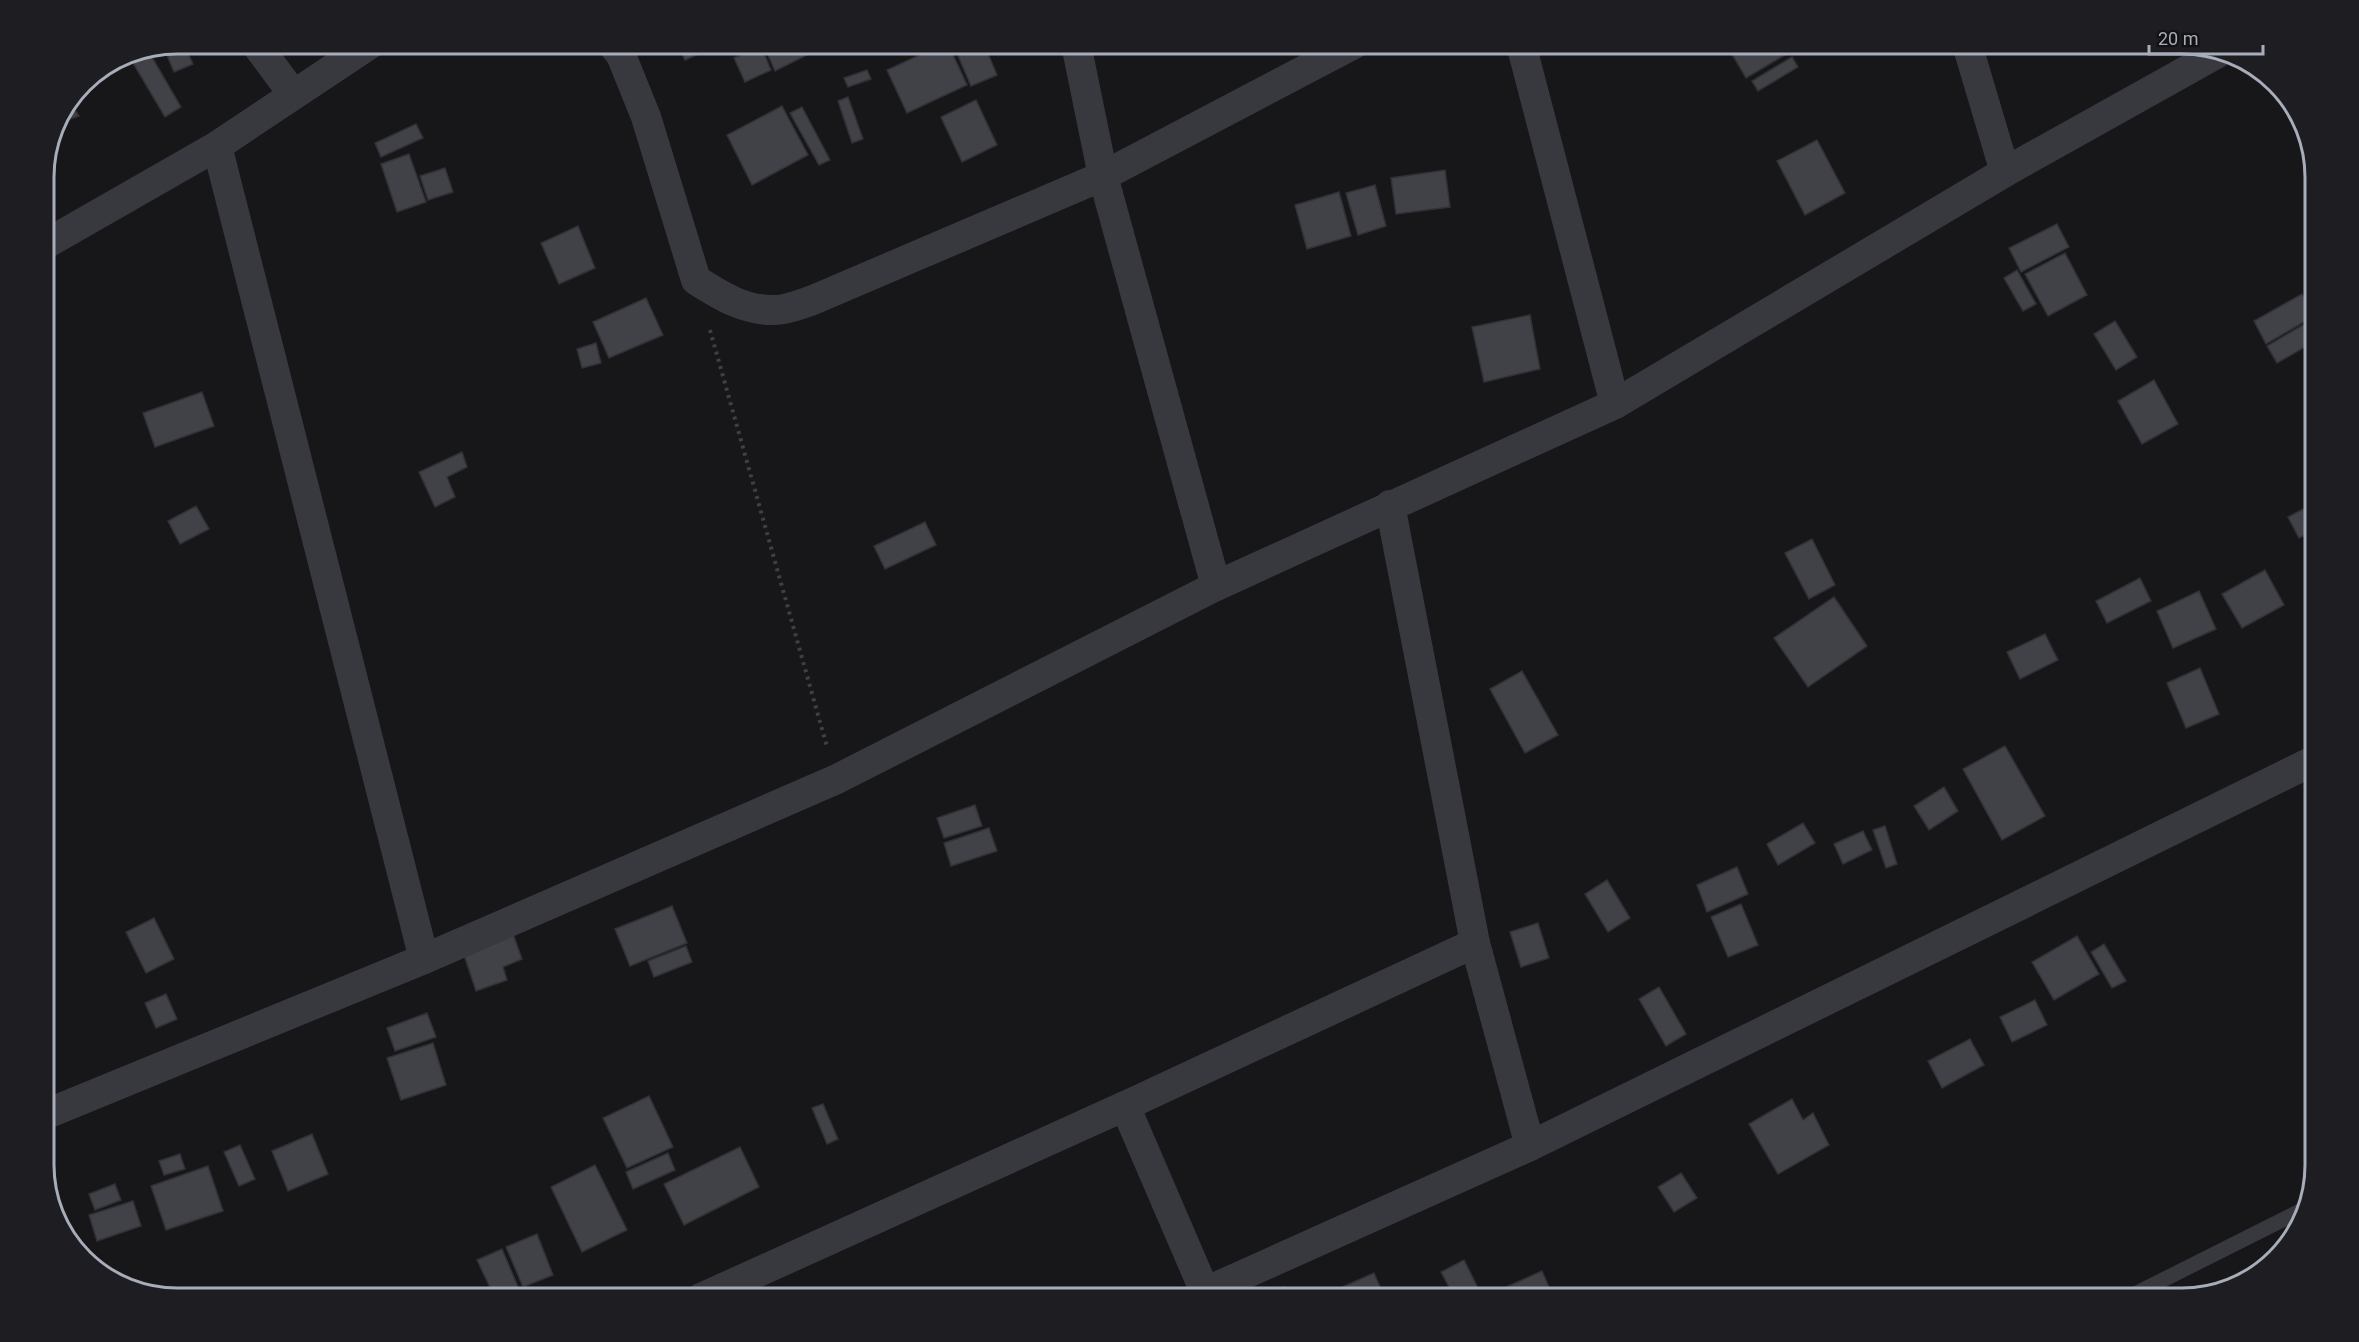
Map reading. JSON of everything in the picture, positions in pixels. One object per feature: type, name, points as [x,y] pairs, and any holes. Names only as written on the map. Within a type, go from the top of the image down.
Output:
[{"type":"street","points":[[263,54],[293,94]]},
{"type":"street","points":[[54,239],[217,146],[355,54]]},
{"type":"street","points":[[620,54],[646,117],[696,280],[749,309],[777,310],[813,300],[1103,176],[1335,54]]},
{"type":"street","points":[[1078,54],[1103,176],[1216,586]]},
{"type":"street","points":[[1524,54],[1615,404]]},
{"type":"street","points":[[1969,54],[2005,172]]},
{"type":"street","points":[[54,1111],[424,959],[837,779],[1216,586],[1615,404],[2005,172],[2210,57]]},
{"type":"street","points":[[217,146],[424,959]]},
{"type":"street","points":[[1390,505],[1475,943],[1530,1146]]},
{"type":"street","points":[[1222,1288],[1530,1146],[2305,765]]},
{"type":"street","points":[[725,1288],[1475,943]]},
{"type":"street","points":[[1125,1106],[1204,1288]]},
{"type":"lane","points":[[2149,1288],[2295,1214]]},
{"type":"path","points":[[696,280],[837,779]]},
{"type":"building","points":[[188,54],[193,64],[174,72],[167,55]]},
{"type":"building","points":[[682,54],[698,54],[685,60]]},
{"type":"building","points":[[743,54],[764,54],[771,70],[745,82],[734,58]]},
{"type":"building","points":[[768,54],[807,54],[807,55],[775,71]]},
{"type":"building","points":[[921,54],[953,54],[967,85],[907,113],[887,70]]},
{"type":"building","points":[[957,54],[988,54],[997,75],[971,86]]},
{"type":"building","points":[[1732,54],[1786,54],[1746,78]]},
{"type":"building","points":[[152,57],[181,107],[165,117],[133,63]]},
{"type":"building","points":[[1792,57],[1798,67],[1758,91],[1752,81]]},
{"type":"building","points":[[867,70],[871,79],[848,87],[844,78]]},
{"type":"building","points":[[848,97],[863,139],[852,143],[838,101]]},
{"type":"building","points":[[976,100],[997,145],[962,162],[941,117]]},
{"type":"building","points":[[782,106],[808,155],[752,185],[727,135]]},
{"type":"building","points":[[802,107],[830,160],[819,165],[790,113]]},
{"type":"building","points":[[75,109],[79,116],[69,119]]},
{"type":"building","points":[[416,124],[423,138],[381,157],[375,143]]},
{"type":"building","points":[[1817,140],[1845,193],[1805,215],[1777,161]]},
{"type":"building","points":[[409,154],[426,202],[397,212],[381,164]]},
{"type":"building","points":[[445,168],[453,192],[428,200],[420,176]]},
{"type":"building","points":[[1445,170],[1450,207],[1396,214],[1391,178]]},
{"type":"building","points":[[1375,185],[1386,226],[1358,235],[1346,193]]},
{"type":"building","points":[[1339,192],[1351,236],[1307,249],[1295,205]]},
{"type":"building","points":[[2057,224],[2069,247],[2021,272],[2009,248]]},
{"type":"building","points":[[578,226],[595,268],[559,284],[541,243]]},
{"type":"building","points":[[2065,253],[2087,295],[2048,316],[2025,274]]},
{"type":"building","points":[[2017,270],[2036,304],[2023,311],[2004,278]]},
{"type":"building","points":[[2302,294],[2305,300],[2305,321],[2266,344],[2254,321]]},
{"type":"building","points":[[646,298],[663,335],[609,358],[593,322]]},
{"type":"building","points":[[1530,315],[1540,369],[1484,382],[1472,327]]},
{"type":"building","points":[[2115,321],[2137,357],[2116,370],[2094,334]]},
{"type":"building","points":[[2305,324],[2305,347],[2277,363],[2267,346]]},
{"type":"building","points":[[596,343],[601,363],[582,368],[577,349]]},
{"type":"building","points":[[2154,380],[2178,424],[2142,444],[2118,401]]},
{"type":"building","points":[[202,392],[214,426],[155,447],[143,413]]},
{"type":"building","points":[[462,452],[467,467],[447,477],[455,497],[435,507],[419,472]]},
{"type":"building","points":[[196,506],[209,529],[180,544],[168,521]]},
{"type":"building","points":[[2305,508],[2305,535],[2299,538],[2288,517]]},
{"type":"building","points":[[925,522],[936,545],[885,569],[874,546]]},
{"type":"building","points":[[1812,539],[1835,585],[1809,599],[1785,553]]},
{"type":"building","points":[[2265,570],[2284,605],[2242,628],[2222,594]]},
{"type":"building","points":[[2140,578],[2151,601],[2107,623],[2096,601]]},
{"type":"building","points":[[2199,591],[2216,629],[2173,648],[2157,611]]},
{"type":"building","points":[[1834,597],[1867,646],[1808,687],[1774,638]]},
{"type":"building","points":[[2045,634],[2058,660],[2020,679],[2007,652]]},
{"type":"building","points":[[2200,668],[2219,714],[2186,728],[2167,683]]},
{"type":"building","points":[[1522,671],[1558,735],[1525,753],[1490,689]]},
{"type":"building","points":[[2005,746],[2045,816],[2002,840],[1963,769]]},
{"type":"building","points":[[1944,787],[1958,811],[1929,830],[1914,806]]},
{"type":"building","points":[[975,805],[982,826],[944,838],[937,818]]},
{"type":"building","points":[[1803,823],[1815,843],[1778,865],[1767,844]]},
{"type":"building","points":[[1885,826],[1897,864],[1886,868],[1873,830]]},
{"type":"building","points":[[989,828],[997,851],[951,866],[944,843]]},
{"type":"building","points":[[1863,831],[1872,850],[1843,864],[1834,844]]},
{"type":"building","points":[[1737,867],[1748,894],[1707,912],[1697,885]]},
{"type":"building","points":[[1607,880],[1630,918],[1608,932],[1585,894]]},
{"type":"building","points":[[1741,904],[1758,945],[1728,957],[1711,917]]},
{"type":"building","points":[[672,906],[687,943],[630,966],[615,929]]},
{"type":"building","points":[[154,918],[174,959],[146,973],[126,932]]},
{"type":"building","points":[[1538,923],[1549,958],[1521,967],[1510,932]]},
{"type":"building","points":[[512,931],[522,959],[503,967],[507,980],[476,991],[462,949]]},
{"type":"building","points":[[2077,936],[2099,974],[2054,1000],[2032,962]]},
{"type":"building","points":[[2104,944],[2126,981],[2112,988],[2091,952]]},
{"type":"building","points":[[686,946],[692,962],[654,977],[648,961]]},
{"type":"building","points":[[1659,987],[1686,1034],[1666,1046],[1639,999]]},
{"type":"building","points":[[166,994],[177,1019],[156,1028],[145,1003]]},
{"type":"building","points":[[2035,1000],[2047,1025],[2012,1042],[2000,1017]]},
{"type":"building","points":[[427,1013],[436,1037],[395,1051],[387,1028]]},
{"type":"building","points":[[1970,1039],[1984,1065],[1942,1088],[1928,1061]]},
{"type":"building","points":[[433,1043],[446,1085],[401,1100],[387,1058]]},
{"type":"building","points":[[649,1096],[673,1147],[627,1168],[603,1118]]},
{"type":"building","points":[[1792,1099],[1803,1120],[1813,1113],[1829,1145],[1778,1174],[1749,1124]]},
{"type":"building","points":[[823,1104],[838,1139],[827,1144],[812,1108]]},
{"type":"building","points":[[312,1134],[328,1174],[288,1191],[272,1151]]},
{"type":"building","points":[[240,1145],[255,1179],[239,1186],[224,1152]]},
{"type":"building","points":[[740,1147],[759,1187],[684,1225],[664,1184]]},
{"type":"building","points":[[668,1153],[675,1170],[633,1189],[626,1172]]},
{"type":"building","points":[[180,1154],[185,1169],[164,1175],[159,1161]]},
{"type":"building","points":[[595,1165],[627,1230],[582,1252],[551,1187]]},
{"type":"building","points":[[208,1166],[223,1211],[166,1230],[151,1186]]},
{"type":"building","points":[[1681,1173],[1697,1198],[1674,1212],[1658,1187]]},
{"type":"building","points":[[115,1184],[121,1200],[95,1210],[89,1194]]},
{"type":"building","points":[[133,1201],[141,1226],[97,1241],[89,1215]]},
{"type":"building","points":[[537,1234],[553,1275],[523,1287],[506,1247]]},
{"type":"building","points":[[502,1249],[519,1288],[490,1288],[477,1260]]},
{"type":"building","points":[[1464,1260],[1478,1288],[1450,1288],[1441,1272]]},
{"type":"building","points":[[1542,1271],[1549,1288],[1504,1288]]},
{"type":"building","points":[[1374,1273],[1381,1288],[1340,1288]]}]
